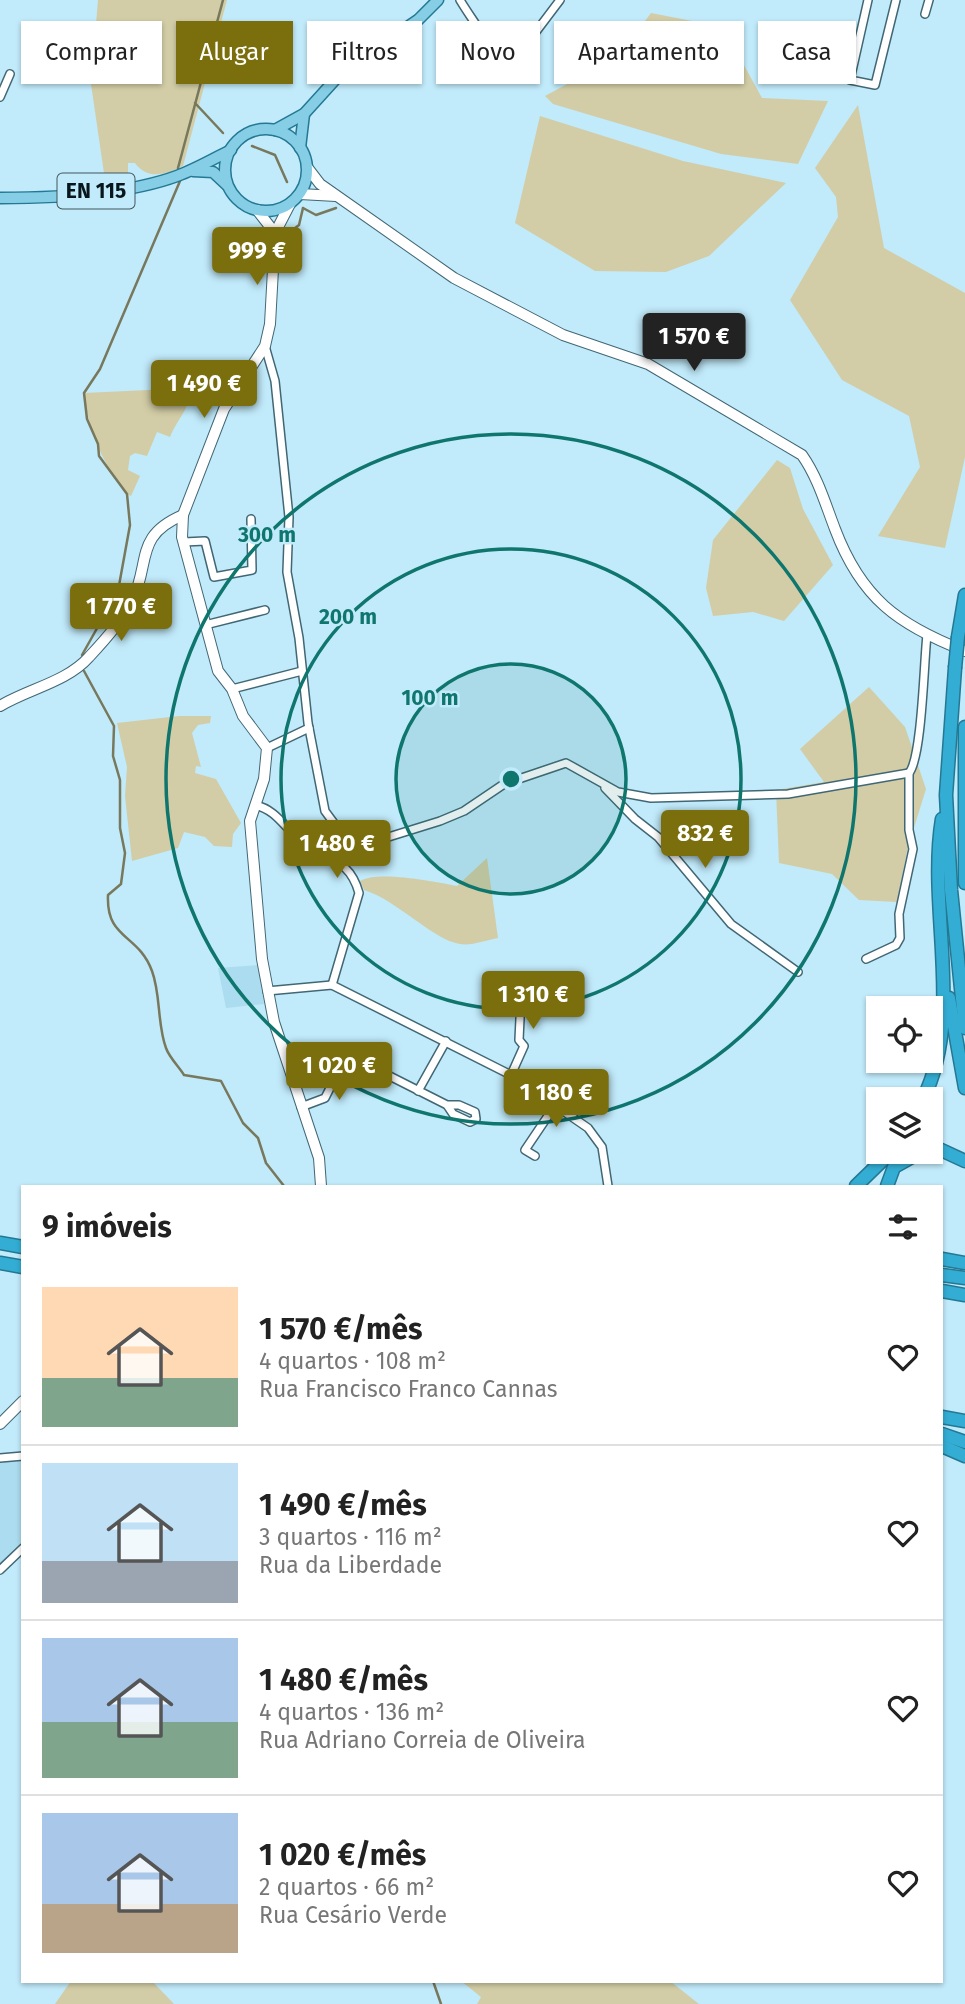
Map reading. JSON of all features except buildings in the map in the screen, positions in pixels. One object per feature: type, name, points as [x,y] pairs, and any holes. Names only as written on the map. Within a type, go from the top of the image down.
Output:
[{"type":"highway","points":[[927,1087],[943,1022],[936,854],[946,795],[955,668],[965,596]]},
{"type":"highway","points":[[965,727],[965,883]]},
{"type":"highway","points":[[946,795],[951,890],[965,1028]]},
{"type":"highway","points":[[941,956],[965,1088]]},
{"type":"highway","points":[[943,1151],[965,1161]]},
{"type":"highway","points":[[857,1185],[879,1164]]},
{"type":"highway","points":[[887,1185],[894,1167],[899,1164]]},
{"type":"highway","points":[[0,1243],[21,1247]]},
{"type":"highway","points":[[943,1259],[965,1263]]},
{"type":"highway","points":[[0,1263],[21,1267]]},
{"type":"highway","points":[[943,1275],[965,1278]]},
{"type":"highway","points":[[943,1291],[965,1295]]},
{"type":"highway","points":[[943,1417],[965,1421]]},
{"type":"highway","points":[[943,1434],[965,1442]]},
{"type":"highway","points":[[943,1447],[965,1456]]},
{"type":"main road","name":"EN 115","points":[[0,198],[114,189],[156,182],[190,171],[231,150],[250,133],[275,130],[304,114],[332,80],[418,20],[438,0]]},
{"type":"main road","points":[[300,148],[304,114]]},
{"type":"main road","points":[[190,171],[213,172],[238,200],[257,209],[278,210],[290,204],[300,194],[307,167],[300,148],[287,135],[275,130]]},
{"type":"main road","points":[[230,189],[226,175],[231,150]]},
{"type":"street","points":[[460,0],[473,21]]},
{"type":"street","points":[[540,26],[560,0]]},
{"type":"street","points":[[868,0],[850,80],[875,85],[896,0]]},
{"type":"street","points":[[925,14],[929,0]]},
{"type":"street","points":[[0,97],[10,74]]},
{"type":"street","points":[[307,167],[320,184],[454,278],[563,335],[648,364],[802,455],[815,473],[843,549],[857,577],[888,610],[927,635],[965,651]]},
{"type":"street","points":[[300,194],[337,196]]},
{"type":"street","points":[[290,204],[275,233],[270,324],[265,346],[224,409],[183,515],[184,542],[218,671],[232,690],[243,716],[267,748],[264,779],[250,821],[267,990],[301,1107],[319,1158],[321,1185]]},
{"type":"street","points":[[257,209],[275,233]]},
{"type":"street","points":[[265,346],[275,381],[289,517],[286,572],[299,638],[309,728],[325,811],[342,834],[363,839],[382,839],[440,821],[464,811],[505,784],[566,763],[618,792],[651,799],[788,794],[909,773],[914,768],[918,745],[927,635]]},
{"type":"street","points":[[0,706],[71,672],[86,660],[131,603],[148,543],[155,531],[183,515]]},
{"type":"street","points":[[184,542],[205,541],[214,577],[252,570],[251,519]]},
{"type":"street","points":[[205,625],[265,610]]},
{"type":"street","points":[[232,690],[302,671]]},
{"type":"street","points":[[267,748],[309,728]]},
{"type":"street","points":[[866,959],[896,944],[900,938],[900,915],[913,849],[909,830],[909,773]]},
{"type":"street","points":[[600,782],[623,808],[658,837],[731,924],[798,972]]},
{"type":"street","points":[[255,805],[268,808],[305,844],[330,855],[355,878],[359,893],[332,985]]},
{"type":"street","points":[[510,1075],[524,1046],[519,1040],[522,976]]},
{"type":"street","points":[[267,990],[332,985],[510,1075],[588,1128],[602,1147],[608,1185]]},
{"type":"street","points":[[418,1091],[446,1041]]},
{"type":"street","points":[[333,1054],[344,1060],[354,1058],[447,1105]]},
{"type":"street","points":[[301,1107],[325,1098],[344,1060]]},
{"type":"street","points":[[535,1156],[522,1147],[556,1104]]},
{"type":"street","points":[[0,1424],[21,1403]]},
{"type":"street","points":[[0,1458],[21,1456]]},
{"type":"street","points":[[0,1570],[21,1550]]},
{"type":"shaded area","points":[[98,0],[227,0],[221,21],[176,21],[176,84],[205,84],[183,166],[152,174],[140,169],[135,163],[128,163],[128,177],[105,180],[91,84],[162,84],[162,21],[96,21]]},
{"type":"shaded area","points":[[651,13],[692,21],[645,21]]},
{"type":"shaded area","points":[[744,65],[762,98],[828,101],[798,164],[721,154],[553,104],[545,96],[567,84],[744,84]]},
{"type":"shaded area","points":[[858,105],[884,248],[965,293],[965,457],[945,548],[878,536],[920,467],[909,416],[842,380],[790,300],[838,217],[836,197],[815,168]]},
{"type":"shaded area","points":[[540,116],[683,161],[786,183],[709,256],[666,272],[595,271],[515,223]]},
{"type":"shaded area","points":[[191,388],[186,408],[170,437],[157,432],[147,456],[135,453],[130,456],[128,470],[140,476],[131,496],[127,494],[110,470],[98,446],[89,421],[84,393]]},
{"type":"shaded area","points":[[777,460],[790,468],[803,509],[833,565],[784,621],[753,612],[713,616],[706,588],[713,540]]},
{"type":"shaded area","points":[[869,687],[905,727],[926,789],[908,847],[897,902],[859,900],[832,874],[779,863],[776,790],[824,782],[800,749]]},
{"type":"shaded area","points":[[179,716],[211,716],[210,723],[198,725],[192,733],[201,767],[196,766],[195,773],[216,779],[241,823],[233,834],[232,847],[214,846],[205,837],[184,832],[178,848],[132,861],[125,796],[127,767],[117,723]]},
{"type":"shaded area","points":[[487,858],[498,938],[474,944],[460,944],[438,935],[389,902],[364,890],[360,881],[393,877],[457,886]]},
{"type":"shaded area","points":[[258,965],[264,1004],[226,1008],[218,968]]},
{"type":"shaded area","points":[[21,1460],[21,1550],[0,1570],[0,1462]]},
{"type":"shaded area","points":[[70,1983],[154,1983],[174,2004],[55,2004]]},
{"type":"shaded area","points":[[464,1983],[673,1983],[699,2004],[477,2004],[481,1997]]},
{"type":"waterway","points":[[178,168],[223,0]]},
{"type":"waterway","points":[[195,103],[223,133]]},
{"type":"waterway","points":[[252,146],[275,155],[287,182]]},
{"type":"waterway","points":[[82,655],[118,591],[130,525],[127,494],[99,456],[98,444],[87,419],[84,393],[100,369],[180,181]]},
{"type":"waterway","points":[[303,208],[316,215],[336,208]]},
{"type":"waterway","points":[[285,236],[299,225],[303,208]]},
{"type":"waterway","points":[[84,671],[114,726],[113,756],[120,780],[120,828],[125,853],[121,884],[108,895],[112,921],[139,949],[152,971],[163,1039],[169,1055],[184,1075],[221,1081],[243,1123],[258,1138],[266,1163],[283,1185]]},
{"type":"waterway","points":[[434,1983],[441,2004]]}]
